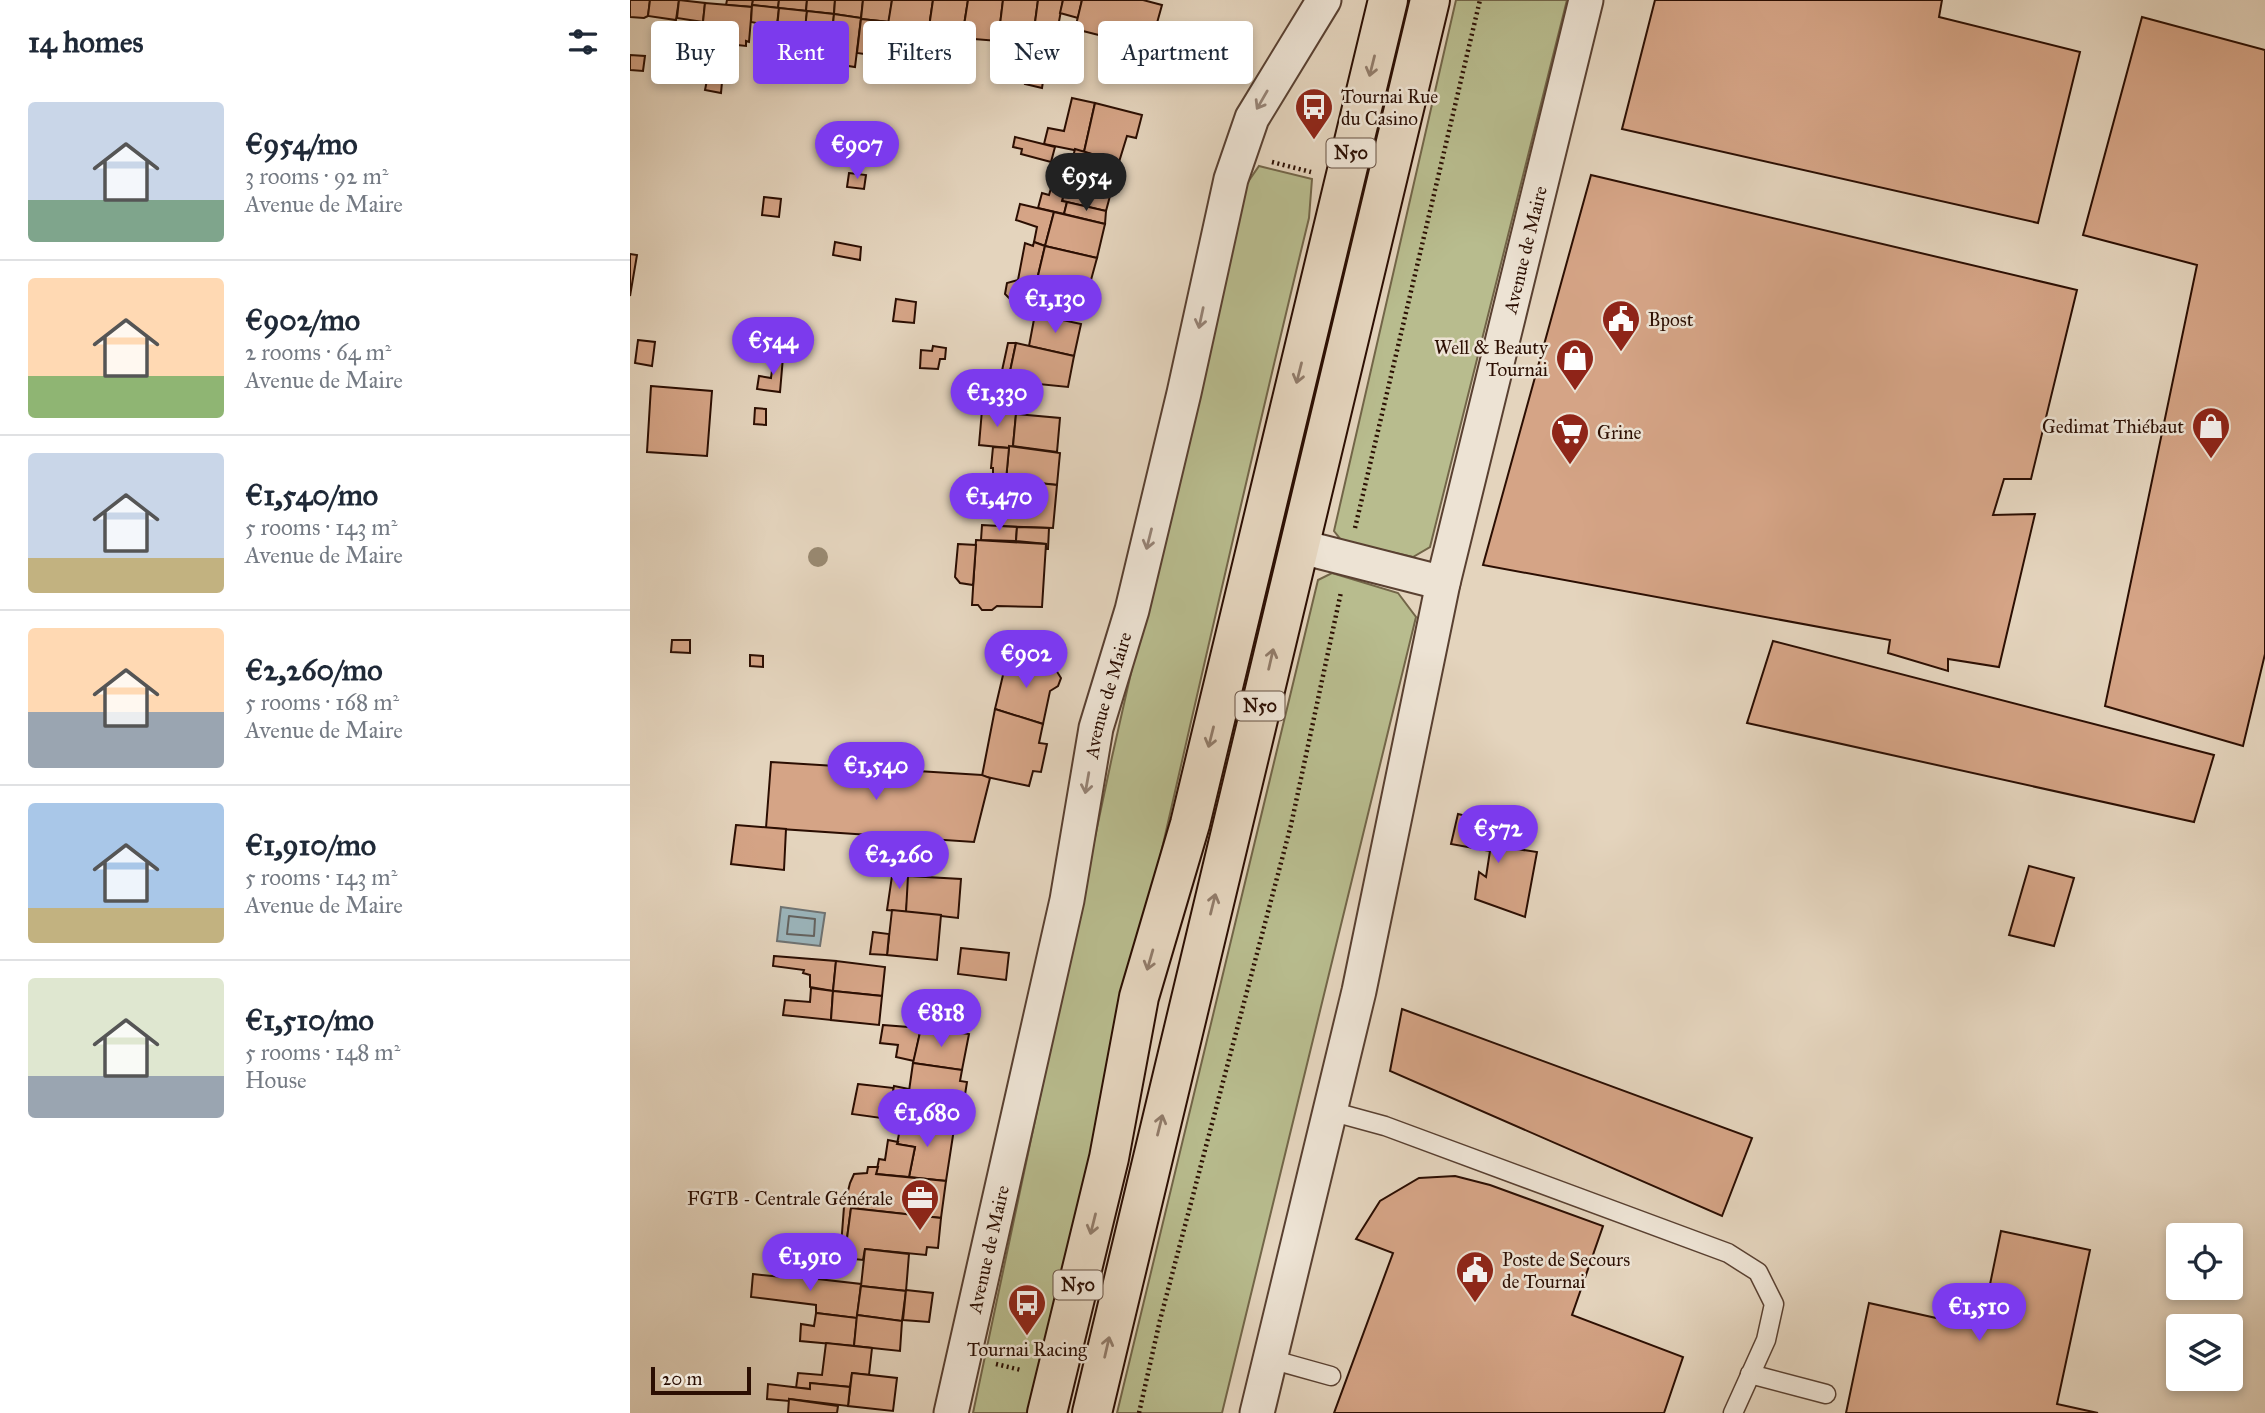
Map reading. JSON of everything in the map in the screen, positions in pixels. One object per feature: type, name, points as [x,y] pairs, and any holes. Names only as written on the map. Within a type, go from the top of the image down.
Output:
[{"type":"main road","name":"N50","points":[[1048,1413],[1110,1158],[1139,997],[1190,824],[1388,0]]},
{"type":"main road","name":"N50","points":[[1092,1413],[1430,0]]},
{"type":"street","name":"Avenue de Maire","points":[[951,1413],[1067,900],[1096,728],[1132,610],[1184,393],[1231,179],[1252,118],[1324,0]]},
{"type":"street","name":"Avenue de Maire","points":[[1257,1413],[1359,991],[1443,583],[1586,0]]},
{"type":"street","points":[[1298,546],[1443,583]]},
{"type":"lane","points":[[1330,1111],[1385,1126],[1728,1253],[1758,1272],[1774,1304],[1766,1339],[1733,1413]]},
{"type":"lane","points":[[1270,1359],[1331,1376]]},
{"type":"lane","points":[[1750,1374],[1826,1394]]},
{"type":"path","points":[[1139,1413],[1160,1320],[1291,825],[1348,558],[1480,0]]},
{"type":"path","points":[[1239,153],[1311,172]]},
{"type":"green space","points":[[1456,0],[1567,0],[1430,547],[1413,557],[1342,541],[1334,531]]},
{"type":"green space","points":[[1259,166],[1312,179],[1309,218],[1030,1413],[973,1413],[1112,757],[1239,195]]},
{"type":"green space","points":[[1332,573],[1398,593],[1416,617],[1222,1413],[1117,1413],[1318,580]]},
{"type":"water","points":[[781,907],[825,913],[820,946],[777,941]]},
{"type":"building","points":[[630,0],[650,0],[648,16],[630,17]]},
{"type":"building","points":[[650,0],[679,0],[676,20],[648,16]]},
{"type":"building","points":[[679,0],[705,3],[703,21],[677,18]]},
{"type":"building","points":[[727,0],[753,0],[752,7],[726,5]]},
{"type":"building","points":[[753,0],[779,0],[778,8],[752,5]]},
{"type":"building","points":[[779,0],[807,0],[806,11],[778,8]]},
{"type":"building","points":[[807,0],[835,0],[834,14],[806,11]]},
{"type":"building","points":[[835,0],[863,0],[861,18],[834,14]]},
{"type":"building","points":[[863,0],[892,0],[889,21],[861,19]]},
{"type":"building","points":[[892,0],[933,0],[930,21],[888,21]]},
{"type":"building","points":[[933,0],[968,0],[965,21],[930,21]]},
{"type":"building","points":[[968,0],[1003,0],[1000,21],[990,21],[990,40],[976,39],[976,21],[965,21]]},
{"type":"building","points":[[1003,0],[1038,0],[1035,21],[1000,21]]},
{"type":"building","points":[[1038,0],[1063,0],[1059,21],[1035,21]]},
{"type":"building","points":[[1063,0],[1082,0],[1078,18],[1060,13]]},
{"type":"building","points":[[1082,0],[1143,0],[1162,5],[1158,21],[1098,21],[1098,35],[1084,31],[1084,21],[1077,21]]},
{"type":"building","points":[[1655,0],[1942,0],[1939,17],[2080,52],[2038,223],[1622,129]]},
{"type":"building","points":[[705,3],[752,7],[749,42],[746,41],[746,46],[739,45],[739,21],[703,21]]},
{"type":"building","points":[[752,5],[779,8],[777,21],[751,22]]},
{"type":"building","points":[[779,8],[807,11],[806,21],[778,21]]},
{"type":"building","points":[[807,11],[834,14],[833,21],[806,21]]},
{"type":"building","points":[[834,14],[861,18],[855,67],[849,66],[849,21],[833,21]]},
{"type":"building","name":"Gedimat Thiébaut","points":[[2142,17],[2265,50],[2265,654],[2243,746],[2105,706],[2197,265],[2083,235]]},
{"type":"building","points":[[861,19],[880,21],[863,21],[863,54],[857,53]]},
{"type":"building","points":[[630,55],[645,56],[643,71],[630,70]]},
{"type":"building","points":[[706,84],[722,84],[721,93],[705,90]]},
{"type":"building","points":[[1025,84],[1043,84],[1042,88]]},
{"type":"building","points":[[1072,98],[1095,103],[1084,152],[1044,144],[1048,128],[1064,131]]},
{"type":"building","points":[[1095,103],[1142,115],[1136,138],[1127,136],[1119,162],[1084,152]]},
{"type":"building","points":[[1015,137],[1055,147],[1051,162],[1021,154],[1022,149],[1013,147]]},
{"type":"building","points":[[1075,149],[1119,162],[1106,211],[1062,201]]},
{"type":"building","points":[[849,173],[866,175],[864,189],[847,187]]},
{"type":"building","points":[[1591,175],[2077,290],[2031,479],[2004,479],[1993,515],[2035,514],[1999,667],[1948,659],[1948,671],[1888,653],[1890,640],[1483,565]]},
{"type":"building","points":[[1054,178],[1067,181],[1062,201],[1067,202],[1064,214],[1038,208],[1042,193],[1049,195]]},
{"type":"building","points":[[764,197],[781,199],[779,217],[762,215]]},
{"type":"building","points":[[1067,202],[1106,211],[1105,224],[1064,214]]},
{"type":"building","points":[[1020,204],[1054,212],[1045,246],[1034,242],[1037,227],[1016,220]]},
{"type":"building","points":[[1054,212],[1105,224],[1097,258],[1045,246]]},
{"type":"building","points":[[835,242],[861,247],[860,260],[833,255]]},
{"type":"building","points":[[1034,242],[1045,246],[1036,284],[1061,287],[1054,312],[1013,302],[1005,294],[1007,283],[1018,280],[1025,243],[1033,246]]},
{"type":"building","points":[[1045,246],[1097,258],[1088,291],[1036,284]]},
{"type":"building","points":[[630,254],[637,255],[630,296]]},
{"type":"building","points":[[896,299],[916,302],[914,323],[893,321]]},
{"type":"building","points":[[1035,314],[1081,324],[1074,356],[1029,346]]},
{"type":"building","points":[[638,340],[655,342],[652,366],[635,363]]},
{"type":"building","points":[[1008,343],[1016,343],[1008,381],[1000,380]]},
{"type":"building","points":[[1016,343],[1074,356],[1068,387],[1008,381]]},
{"type":"building","points":[[933,346],[946,348],[945,359],[940,359],[938,369],[920,368],[921,350],[932,351]]},
{"type":"building","points":[[774,355],[783,357],[780,392],[757,389],[759,376],[771,378]]},
{"type":"building","points":[[651,386],[712,391],[707,456],[647,452]]},
{"type":"building","points":[[755,408],[766,409],[766,425],[754,424]]},
{"type":"building","points":[[982,410],[1016,414],[1013,446],[1009,448],[979,445]]},
{"type":"building","points":[[1016,414],[1060,418],[1057,452],[1013,446]]},
{"type":"building","points":[[1009,446],[1060,453],[1057,485],[1006,480]]},
{"type":"building","points":[[993,447],[1009,448],[1006,480],[993,480]]},
{"type":"building","points":[[1001,479],[1057,485],[1053,528],[997,526]]},
{"type":"building","points":[[982,525],[1017,527],[1016,541],[981,540]]},
{"type":"building","points":[[1017,527],[1049,528],[1048,549],[1046,544],[1016,541]]},
{"type":"building","points":[[976,540],[1046,544],[1042,607],[997,606],[992,610],[982,610],[978,605],[972,605]]},
{"type":"building","points":[[958,544],[976,545],[973,585],[960,583],[955,577]]},
{"type":"building","points":[[672,640],[690,640],[690,653],[671,652]]},
{"type":"building","points":[[1773,641],[2214,755],[2194,822],[1747,723]]},
{"type":"building","points":[[998,646],[1044,649],[1041,665],[1007,658],[1006,661],[995,659]]},
{"type":"building","points":[[750,655],[763,656],[763,667],[750,666]]},
{"type":"building","points":[[1007,658],[1056,670],[1061,678],[1058,686],[1050,691],[1043,724],[995,709]]},
{"type":"building","points":[[995,709],[1043,724],[1039,743],[1047,744],[1041,772],[1033,771],[1029,786],[982,776]]},
{"type":"building","points":[[771,762],[982,775],[990,778],[974,842],[766,828]]},
{"type":"building","points":[[1458,814],[1504,825],[1503,847],[1537,852],[1525,917],[1475,899],[1479,872],[1486,877],[1490,851],[1451,844]]},
{"type":"building","points":[[736,825],[786,829],[784,870],[731,864]]},
{"type":"building","points":[[2029,866],[2074,878],[2054,946],[2009,935]]},
{"type":"building","points":[[893,869],[910,871],[906,912],[887,910]]},
{"type":"building","points":[[908,876],[961,879],[958,918],[906,912]]},
{"type":"building","points":[[892,910],[941,915],[937,960],[887,955]]},
{"type":"building","points":[[873,932],[889,934],[887,955],[870,954]]},
{"type":"building","points":[[961,948],[1009,953],[1006,980],[958,974]]},
{"type":"building","points":[[774,956],[836,961],[833,991],[810,987],[810,975],[803,973],[804,970],[773,966]]},
{"type":"building","points":[[836,961],[885,967],[882,996],[833,991]]},
{"type":"building","points":[[811,988],[833,991],[831,1020],[783,1015],[785,1000],[810,1002]]},
{"type":"building","points":[[833,991],[882,996],[879,1025],[831,1020]]},
{"type":"building","points":[[1402,1009],[1752,1138],[1722,1216],[1390,1071]]},
{"type":"building","points":[[883,1025],[921,1028],[914,1061],[896,1057],[898,1045],[880,1043]]},
{"type":"building","points":[[921,1028],[969,1034],[962,1070],[913,1063]]},
{"type":"building","points":[[913,1063],[962,1070],[960,1081],[967,1082],[964,1101],[909,1091]]},
{"type":"building","points":[[858,1084],[894,1088],[891,1102],[884,1101],[881,1118],[852,1114]]},
{"type":"building","points":[[894,1086],[909,1089],[902,1121],[881,1118],[884,1101],[891,1102]]},
{"type":"building","points":[[909,1091],[964,1101],[961,1117],[955,1116],[953,1129],[904,1119]]},
{"type":"building","points":[[902,1119],[954,1129],[946,1181],[909,1177],[915,1147],[897,1144]]},
{"type":"building","points":[[888,1140],[915,1147],[909,1177],[876,1174],[879,1159],[885,1160]]},
{"type":"building","points":[[868,1167],[878,1167],[876,1174],[946,1181],[941,1218],[851,1208],[846,1246],[841,1246],[844,1207],[850,1183],[854,1174],[867,1173]]},
{"type":"building","name":"Poste de Secours de Tournai","points":[[1455,1176],[1490,1185],[1603,1226],[1572,1315],[1683,1357],[1664,1413],[1334,1413],[1393,1253],[1356,1239],[1380,1201],[1419,1178]]},
{"type":"building","points":[[851,1208],[941,1218],[938,1248],[927,1247],[926,1255],[865,1249],[863,1260],[835,1257],[836,1245],[846,1246]]},
{"type":"building","points":[[2001,1231],[2090,1250],[2057,1404],[2098,1413],[1846,1413],[1869,1303],[1981,1328]]},
{"type":"building","points":[[865,1249],[909,1254],[906,1291],[861,1286]]},
{"type":"building","points":[[753,1274],[861,1284],[857,1318],[816,1313],[816,1305],[751,1297]]},
{"type":"building","points":[[861,1286],[906,1291],[902,1321],[857,1315]]},
{"type":"building","points":[[906,1290],[933,1293],[929,1322],[903,1320]]},
{"type":"building","points":[[816,1313],[857,1318],[854,1346],[800,1341],[801,1324],[814,1326]]},
{"type":"building","points":[[857,1315],[902,1321],[900,1351],[854,1346]]},
{"type":"building","points":[[826,1343],[872,1348],[869,1375],[852,1373],[850,1387],[810,1383],[810,1389],[796,1388],[798,1373],[822,1375]]},
{"type":"building","points":[[852,1373],[897,1378],[893,1411],[848,1406]]},
{"type":"building","points":[[810,1383],[850,1387],[848,1406],[767,1399],[768,1384],[810,1389]]},
{"type":"building","points":[[789,1399],[838,1406],[837,1413],[788,1413]]},
{"type":"place","name":"Tournai Rue du Casino","points":[[1314,141]]},
{"type":"place","name":"Bpost","points":[[1621,353]]},
{"type":"place","name":"Well & Beauty Tournai","points":[[1575,392]]},
{"type":"place","name":"Gedimat Thiébaut","points":[[2211,460]]},
{"type":"place","name":"Grine","points":[[1570,466]]},
{"type":"place","name":"FGTB - Centrale Générale","points":[[920,1232]]},
{"type":"place","name":"Poste de Secours de Tournai","points":[[1475,1304]]},
{"type":"place","name":"Tournai Racing","points":[[1027,1337]]}]
